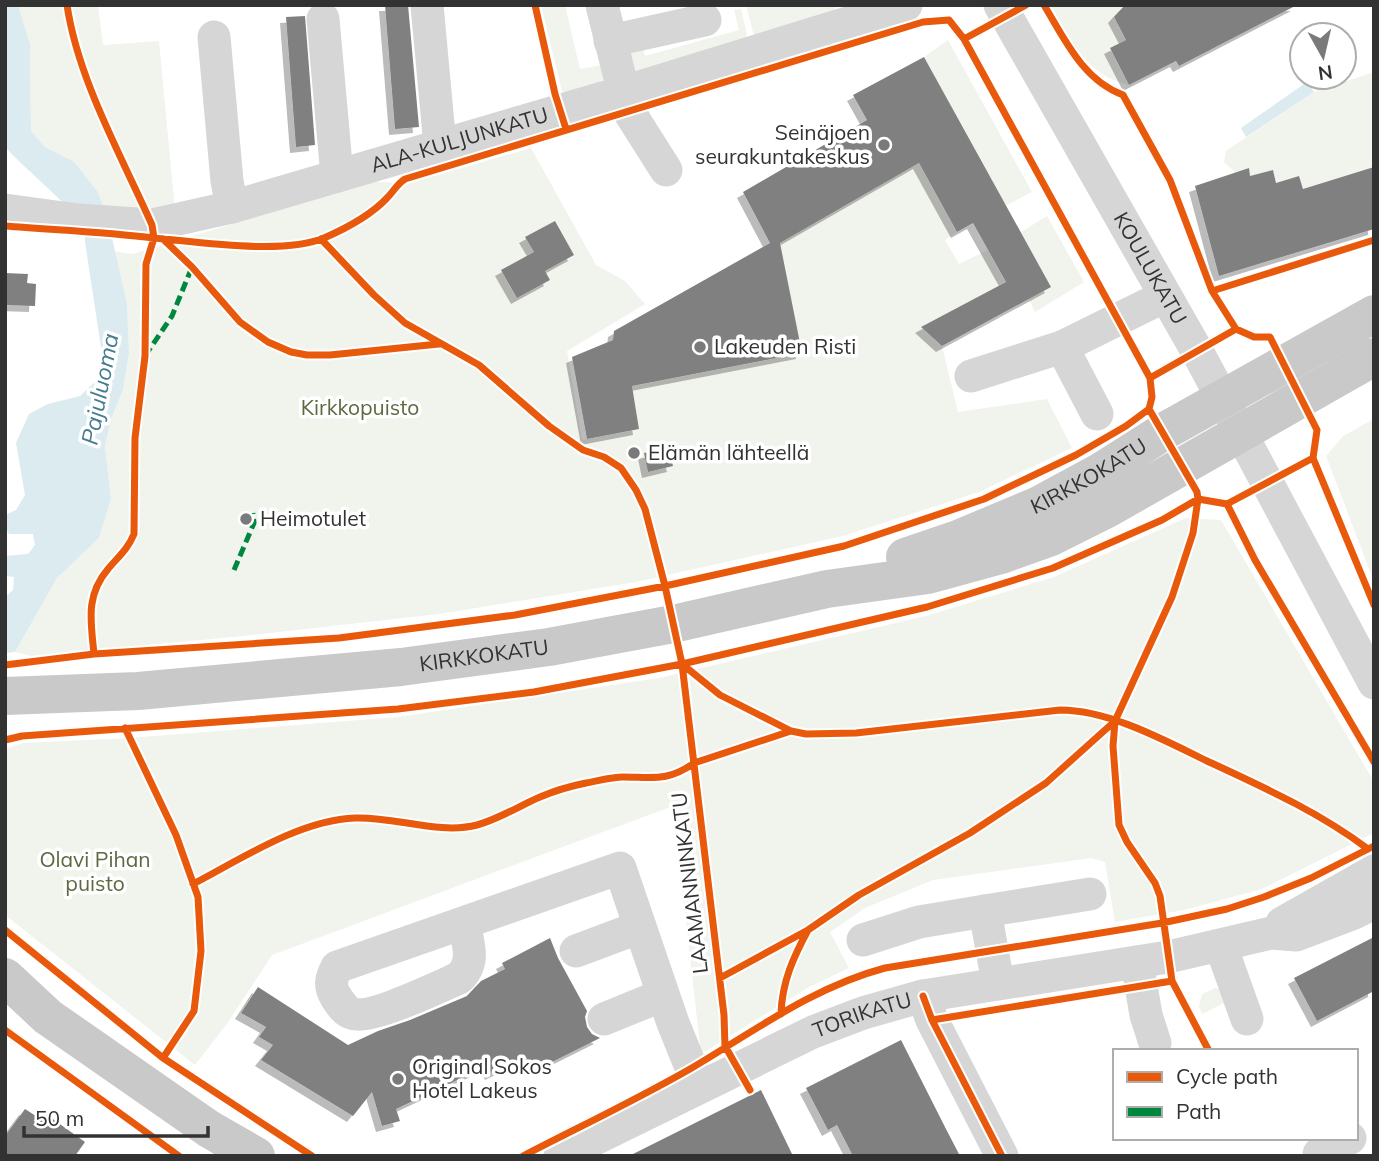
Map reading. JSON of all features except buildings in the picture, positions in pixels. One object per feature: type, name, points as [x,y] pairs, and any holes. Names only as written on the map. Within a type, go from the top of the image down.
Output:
[{"type":"main road","name":"KIRKKOKATU","points":[[827,589],[1039,505],[1101,472],[1222,398],[1374,314]]},
{"type":"main road","name":"KIRKKOKATU","points":[[5,696],[138,691],[401,667],[549,647],[673,624],[827,589],[928,575],[1000,555],[1038,541],[1107,509],[1374,357]]},
{"type":"main road","name":"KIRKKOKATU","points":[[5,719],[138,691]]},
{"type":"main road","points":[[5,977],[48,1017],[209,1129],[256,1156]]},
{"type":"main road","points":[[5,997],[48,1017]]},
{"type":"main road","points":[[209,1129],[239,1156]]},
{"type":"street","points":[[427,5],[440,146]]},
{"type":"street","points":[[602,5],[628,110],[666,170]]},
{"type":"street","name":"ALA-KULJUNKATU","points":[[5,211],[116,224],[152,225],[232,207],[906,5]]},
{"type":"street","name":"KOULUKATU","points":[[1000,5],[1222,398],[1374,682]]},
{"type":"street","points":[[323,19],[337,176]]},
{"type":"street","points":[[610,41],[705,20]]},
{"type":"street","points":[[214,37],[227,181],[232,207]]},
{"type":"street","points":[[971,376],[1062,347],[1165,296]]},
{"type":"street","points":[[1062,347],[1097,414]]},
{"type":"street","points":[[464,923],[620,868],[663,995],[699,1087]]},
{"type":"street","name":"TORIKATU","points":[[1271,933],[1286,919],[1374,871]]},
{"type":"street","points":[[863,940],[919,922],[1090,894]]},
{"type":"street","name":"TORIKATU","points":[[561,1156],[813,1032],[863,1013],[923,996],[1137,962],[1221,946],[1271,933],[1296,934],[1374,903]]},
{"type":"street","points":[[985,911],[998,983]]},
{"type":"street","points":[[576,951],[640,927]]},
{"type":"street","points":[[1221,946],[1247,1019]]},
{"type":"street","points":[[1137,962],[1146,1014],[1155,1043]]},
{"type":"street","points":[[604,1019],[663,995]]},
{"type":"street","points":[[923,996],[932,1020],[1002,1156]]},
{"type":"street","points":[[1358,1134],[1374,1126]]},
{"type":"street","points":[[1319,1154],[1346,1140]]},
{"type":"green space","points":[[18,5],[98,5],[103,45],[159,41],[175,211],[107,216],[98,192],[74,163],[45,147],[31,131],[30,44]]},
{"type":"green space","points":[[541,5],[565,5],[580,69],[602,65],[607,77],[580,92],[562,91]]},
{"type":"green space","points":[[746,5],[834,5],[836,13],[754,36]]},
{"type":"green space","points":[[1050,5],[1125,5],[1114,18],[1126,40],[1110,49],[1129,85],[1114,80],[1090,65],[1072,43]]},
{"type":"green space","points":[[741,9],[746,38],[636,71],[631,69],[626,40],[640,36],[645,56],[739,30],[734,10]]},
{"type":"green space","points":[[948,40],[1032,192],[1005,206],[924,57]]},
{"type":"green space","points":[[1374,72],[1374,167],[1303,189],[1299,176],[1276,183],[1273,170],[1250,176],[1249,169],[1236,173],[1224,162],[1226,151],[1314,92],[1358,91],[1358,77]]},
{"type":"green space","name":"Kirkkopuisto","points":[[531,148],[596,265],[625,281],[645,304],[567,351],[582,440],[639,429],[632,386],[802,353],[779,243],[919,163],[957,232],[945,240],[959,264],[988,250],[1006,282],[921,327],[942,346],[958,412],[1047,399],[1072,448],[979,492],[843,536],[636,582],[439,614],[31,656],[15,652],[57,578],[99,538],[111,499],[105,446],[111,419],[123,390],[129,353],[127,304],[113,251],[132,254],[374,182],[410,183]]},
{"type":"green space","points":[[1047,216],[1084,282],[1035,312],[1029,299],[1051,287],[1021,232]]},
{"type":"green space","points":[[1374,419],[1374,582],[1326,456],[1343,436]]},
{"type":"green space","name":"Olavi Pihan puisto","points":[[1186,518],[1221,520],[1374,782],[1374,833],[1262,889],[1184,910],[1115,922],[1105,862],[1091,858],[933,880],[865,908],[830,932],[849,968],[809,987],[701,1054],[673,806],[272,955],[229,1021],[195,1065],[5,915],[5,749],[23,743],[129,738],[398,717],[659,678],[926,616],[1054,577]]},
{"type":"green space","points":[[1215,988],[1225,991],[1230,1000],[1202,1014],[1199,1006],[1202,994]]},
{"type":"water","name":"Pajuluoma","points":[[5,5],[18,5],[30,44],[31,131],[45,147],[74,162],[98,192],[107,216],[127,304],[129,353],[123,390],[111,419],[105,446],[111,499],[99,538],[57,578],[15,652],[5,653],[5,597],[13,590],[14,577],[5,576],[5,556],[28,554],[35,545],[33,534],[9,534],[5,527],[5,515],[16,510],[25,495],[16,443],[29,414],[48,404],[80,396],[97,380],[102,354],[85,242],[85,224],[5,147]]},
{"type":"water","points":[[1294,91],[1314,92],[1246,137],[1241,128]]},
{"type":"marked path","points":[[145,356],[172,316],[192,267]]},
{"type":"marked path","points":[[234,570],[254,523],[253,513]]},
{"type":"cycle path","points":[[67,5],[91,90],[152,225],[154,238],[146,264],[145,356],[135,438],[134,534],[96,589],[91,610],[94,654]]},
{"type":"cycle path","points":[[535,5],[555,94],[566,129]]},
{"type":"cycle path","points":[[5,226],[240,246],[287,246],[307,243],[333,234],[366,216],[405,179],[923,22],[949,20],[964,39],[1026,5]]},
{"type":"cycle path","points":[[5,740],[22,736],[398,709],[534,692],[682,664],[927,607],[1053,568],[1162,520],[1198,499],[1227,504],[1313,458],[1317,430],[1270,337],[1254,337],[1236,329],[1212,291],[1170,180],[1123,95],[1097,80],[1086,69],[1044,5]]},
{"type":"cycle path","points":[[964,39],[1150,378],[1152,397],[1149,409],[1197,492],[1193,533],[1172,597],[1115,721],[1113,746],[1119,825],[1127,842],[1155,883],[1160,896],[1172,981],[1208,1049]]},
{"type":"cycle path","points":[[163,239],[192,267],[240,322],[268,342],[291,352],[330,355],[439,344]]},
{"type":"cycle path","name":"LAAMANNINKATU","points":[[321,239],[374,295],[405,323],[479,365],[549,426],[583,450],[604,457],[621,468],[636,490],[645,509],[682,664],[724,1015],[725,1046],[750,1090]]},
{"type":"cycle path","points":[[1212,291],[1374,240]]},
{"type":"cycle path","points":[[1150,378],[1236,329]]},
{"type":"cycle path","points":[[5,665],[94,654],[339,638],[515,615],[665,586],[844,546],[984,499],[1076,455],[1126,426],[1149,409]]},
{"type":"cycle path","points":[[1313,458],[1374,605]]},
{"type":"cycle path","points":[[1227,504],[1255,560],[1374,762]]},
{"type":"cycle path","points":[[682,664],[720,695],[791,731],[806,734],[856,733],[1060,710],[1098,715],[1155,736],[1270,791],[1330,823],[1368,849]]},
{"type":"cycle path","name":"LAAMANNINKATU","points":[[720,978],[808,930],[859,895],[970,833],[1046,783],[1115,721]]},
{"type":"cycle path","points":[[125,728],[176,835],[198,897],[201,951],[194,1011],[163,1058]]},
{"type":"cycle path","points":[[193,884],[271,842],[334,820],[370,818],[447,828],[477,825],[563,789],[614,778],[668,776],[694,763],[791,731]]},
{"type":"cycle path","points":[[523,1156],[690,1069],[808,999],[859,976],[885,968],[1162,923],[1227,909],[1311,878],[1374,846]]},
{"type":"cycle path","points":[[5,930],[163,1058],[312,1156]]},
{"type":"cycle path","points":[[781,1014],[789,970],[808,930]]},
{"type":"cycle path","points":[[932,1020],[1172,981]]},
{"type":"cycle path","points":[[923,996],[932,1020],[1002,1156]]},
{"type":"cycle path","points":[[5,1030],[179,1156]]},
{"type":"place","name":"Seinäjoen seurakuntakeskus","points":[[884,145]]},
{"type":"place","name":"Lakeuden Risti","points":[[700,347]]},
{"type":"place","name":"Elämän lähteellä","points":[[634,453]]},
{"type":"place","name":"Heimotulet","points":[[246,519]]},
{"type":"place","name":"Original Sokos Hotel Lakeus","points":[[398,1079]]}]
